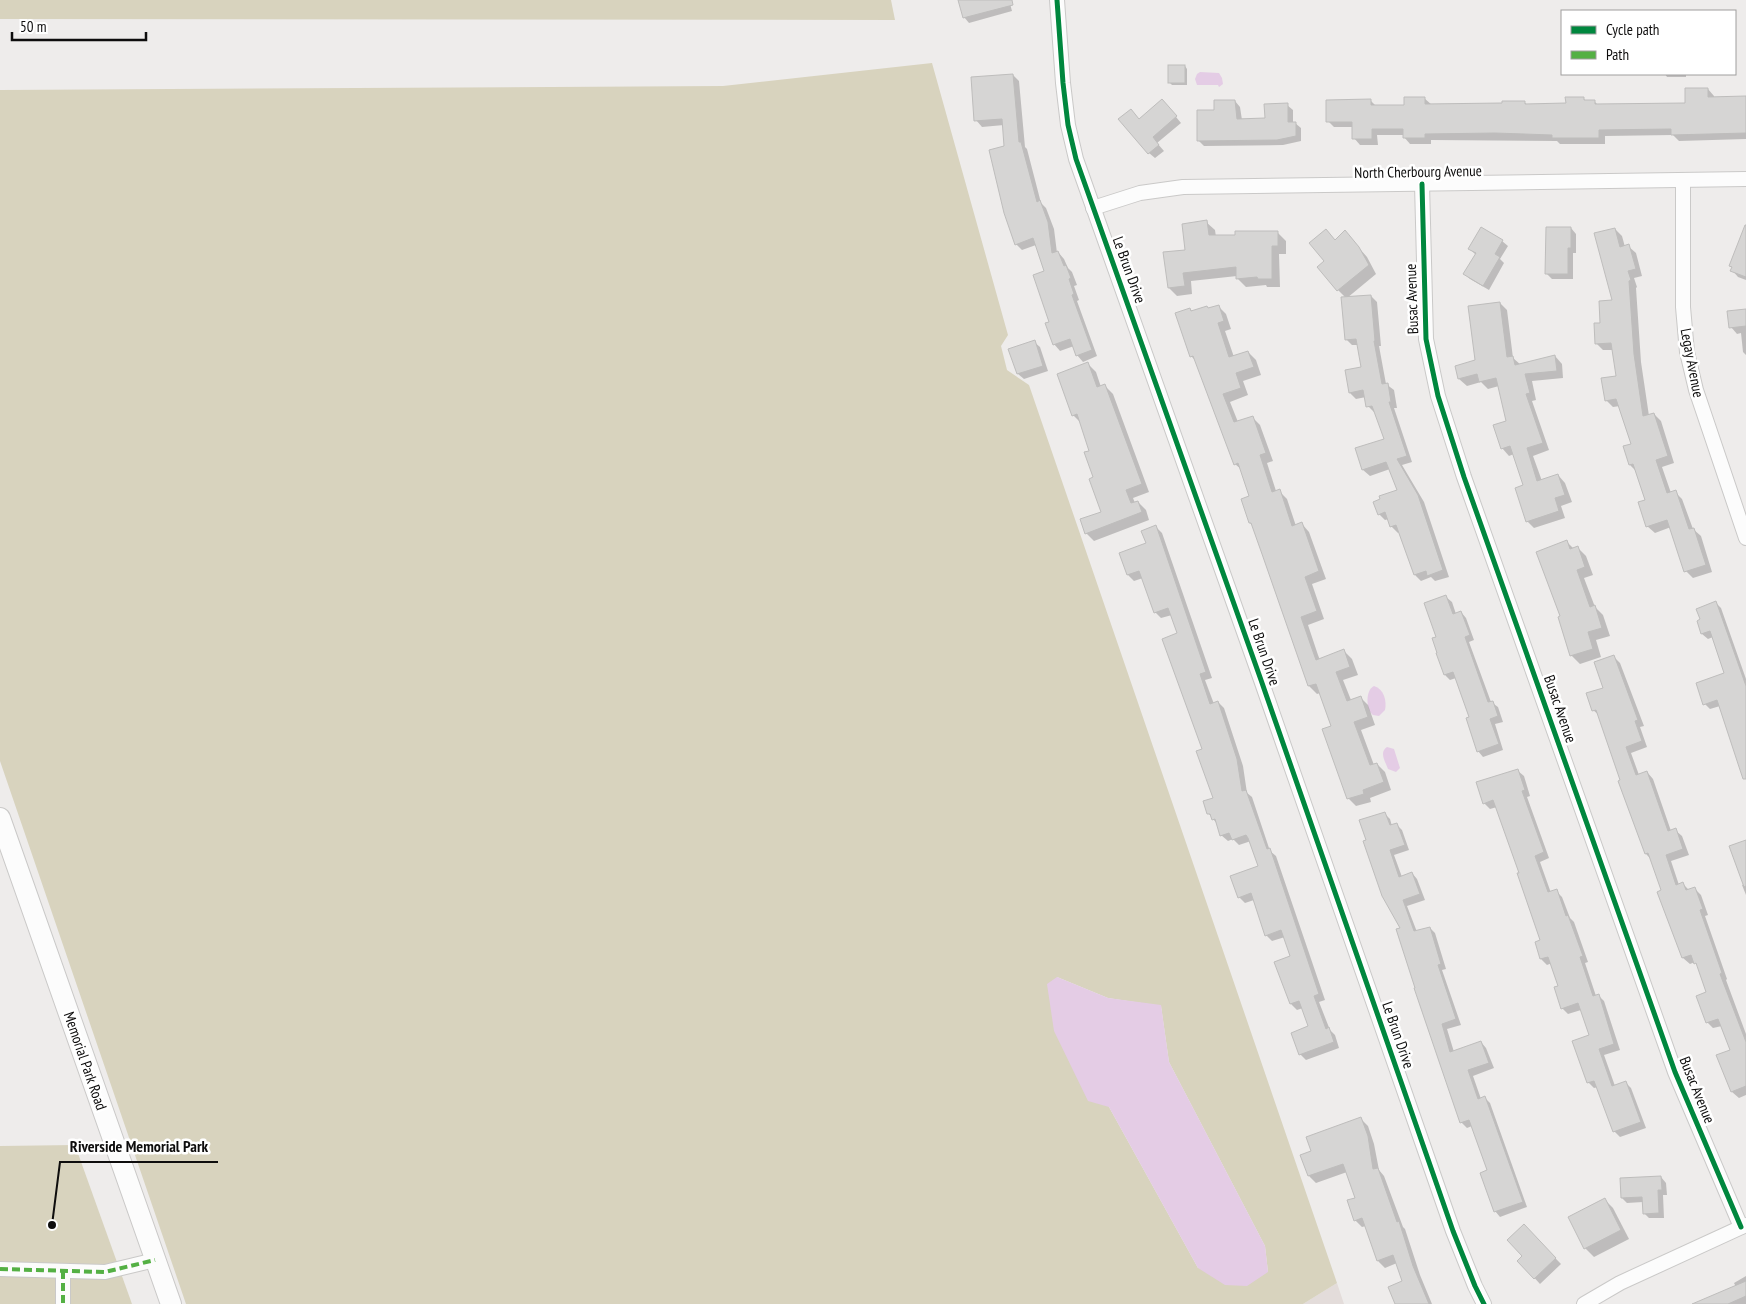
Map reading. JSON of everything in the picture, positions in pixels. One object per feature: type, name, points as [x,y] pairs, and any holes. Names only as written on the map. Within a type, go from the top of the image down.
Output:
[{"type":"street","name":"Le Brun Drive","points":[[1057,0],[1068,125],[1076,159],[1258,671],[1453,1231],[1484,1304]]},
{"type":"street","name":"North Cherbourg Avenue","points":[[1094,208],[1140,193],[1183,187],[1746,179]]},
{"type":"street","name":"Legay Avenue","points":[[1683,180],[1683,306],[1687,352],[1696,390],[1746,538]]},
{"type":"street","name":"Busac Avenue","points":[[1422,184],[1426,339],[1438,396],[1675,1072],[1743,1226]]},
{"type":"street","name":"Memorial Park Road","points":[[0,818],[171,1304]]},
{"type":"street","points":[[1584,1304],[1620,1283],[1743,1226]]},
{"type":"street","points":[[0,1269],[104,1272],[156,1260]]},
{"type":"street","points":[[63,1271],[63,1304]]},
{"type":"shaded area","points":[[0,0],[891,0],[895,20],[0,19]]},
{"type":"shaded area","points":[[932,63],[1008,335],[1001,346],[1007,370],[1029,385],[1337,1283],[1303,1304],[186,1304],[0,761],[0,90],[723,86]],"holes":[[[1057,977],[1108,998],[1161,1006],[1169,1062],[1265,1246],[1268,1272],[1198,1268],[1109,1107]]]},
{"type":"shaded area","points":[[1200,72],[1219,73],[1223,84],[1219,87],[1218,85],[1197,85],[1195,79]]},
{"type":"shaded area","points":[[1374,686],[1380,690],[1386,703],[1385,710],[1379,716],[1373,715],[1368,705],[1369,692]]},
{"type":"shaded area","points":[[1387,747],[1394,749],[1400,768],[1396,772],[1388,769],[1384,760],[1383,751]]},
{"type":"shaded area","points":[[1057,977],[1108,998],[1161,1005],[1169,1062],[1265,1246],[1268,1272],[1247,1286],[1225,1285],[1198,1268],[1109,1107],[1088,1101],[1054,1031],[1047,984]]},
{"type":"shaded area","points":[[75,1145],[132,1304],[0,1304],[0,1146]]},
{"type":"shaded area","points":[[1337,1283],[1344,1304],[1303,1304]]},
{"type":"building","points":[[958,0],[1012,0],[1013,5],[963,18]]},
{"type":"building","points":[[1168,65],[1185,65],[1185,83],[1168,83]]},
{"type":"building","points":[[1013,74],[1019,142],[1021,142],[1037,202],[1040,200],[1048,222],[1052,253],[1058,251],[1064,266],[1066,265],[1071,278],[1069,279],[1074,294],[1072,295],[1092,350],[1076,356],[1070,339],[1053,345],[1045,323],[1049,322],[1033,275],[1044,271],[1033,238],[1015,245],[1004,213],[989,150],[1004,146],[1002,119],[974,121],[971,77]]},
{"type":"building","points":[[1685,88],[1708,88],[1708,97],[1746,96],[1746,133],[1671,135],[1671,129],[1599,130],[1599,138],[1552,138],[1552,135],[1495,133],[1425,134],[1425,138],[1403,138],[1403,129],[1372,129],[1372,139],[1352,139],[1352,122],[1326,122],[1326,100],[1371,99],[1371,105],[1404,105],[1404,97],[1425,97],[1425,104],[1525,101],[1525,104],[1566,103],[1565,97],[1584,97],[1584,100],[1595,100],[1595,104],[1685,103]]},
{"type":"building","points":[[1162,99],[1177,116],[1153,137],[1159,145],[1148,154],[1118,119],[1131,109],[1139,119]]},
{"type":"building","points":[[1214,100],[1235,100],[1237,119],[1265,118],[1264,104],[1288,103],[1288,122],[1296,122],[1296,136],[1277,140],[1197,141],[1197,110],[1214,110]]},
{"type":"building","points":[[1207,220],[1209,235],[1235,235],[1235,231],[1278,231],[1278,246],[1272,246],[1272,279],[1258,279],[1257,277],[1236,279],[1236,267],[1183,273],[1185,286],[1168,288],[1163,252],[1185,250],[1182,224]]},
{"type":"building","points":[[1745,225],[1746,277],[1730,271],[1732,267],[1729,266]]},
{"type":"building","points":[[1481,227],[1503,240],[1495,254],[1500,257],[1483,286],[1463,274],[1476,253],[1468,249]]},
{"type":"building","points":[[1546,227],[1571,227],[1571,248],[1568,248],[1568,274],[1545,274]]},
{"type":"building","points":[[1615,228],[1620,247],[1629,244],[1636,269],[1628,271],[1631,280],[1629,281],[1634,354],[1643,416],[1654,413],[1668,456],[1656,460],[1667,493],[1676,490],[1689,529],[1694,528],[1706,565],[1684,572],[1667,520],[1646,527],[1638,502],[1645,500],[1633,464],[1629,465],[1623,446],[1631,444],[1616,399],[1605,401],[1601,378],[1616,376],[1611,343],[1595,344],[1594,323],[1600,323],[1599,301],[1612,300],[1594,233]]},
{"type":"building","points":[[1326,229],[1335,240],[1345,230],[1359,247],[1369,265],[1337,291],[1317,267],[1324,261],[1309,243]]},
{"type":"building","points":[[1371,295],[1374,341],[1382,384],[1388,383],[1391,402],[1389,402],[1407,456],[1397,459],[1418,495],[1443,570],[1427,576],[1426,571],[1414,575],[1396,525],[1390,527],[1385,512],[1378,515],[1373,502],[1380,499],[1379,496],[1397,490],[1386,462],[1362,470],[1355,448],[1384,439],[1372,406],[1366,407],[1363,390],[1349,393],[1345,370],[1361,367],[1356,339],[1345,340],[1341,297]]},
{"type":"building","points":[[1500,302],[1507,357],[1513,356],[1515,365],[1555,355],[1557,371],[1525,374],[1530,393],[1526,394],[1543,443],[1527,448],[1537,481],[1558,474],[1565,495],[1555,498],[1559,511],[1526,522],[1515,488],[1523,485],[1510,446],[1501,449],[1493,425],[1506,421],[1496,378],[1479,382],[1477,374],[1458,379],[1455,366],[1475,360],[1468,306]]},
{"type":"building","points":[[1219,305],[1224,321],[1218,323],[1229,357],[1248,351],[1254,367],[1236,373],[1241,388],[1223,394],[1234,422],[1253,416],[1266,453],[1260,455],[1272,492],[1280,489],[1292,526],[1302,522],[1319,571],[1305,577],[1317,611],[1301,617],[1316,660],[1344,649],[1350,667],[1336,672],[1347,701],[1361,696],[1368,717],[1354,722],[1370,765],[1377,763],[1384,782],[1363,790],[1364,794],[1347,799],[1322,729],[1331,726],[1316,684],[1308,686],[1241,499],[1249,496],[1238,463],[1234,465],[1193,356],[1190,357],[1175,313],[1190,308],[1191,311],[1207,306],[1208,308]]},
{"type":"building","points":[[1746,309],[1746,326],[1729,328],[1727,311]]},
{"type":"building","points":[[1035,340],[1043,366],[1017,374],[1008,349]]},
{"type":"building","points":[[1088,362],[1097,387],[1105,384],[1142,484],[1126,490],[1131,503],[1138,501],[1142,512],[1085,534],[1080,519],[1101,512],[1089,479],[1093,477],[1084,452],[1089,451],[1077,414],[1072,416],[1057,374]]},
{"type":"building","points":[[1156,525],[1206,672],[1200,674],[1210,704],[1218,701],[1237,759],[1242,791],[1246,790],[1267,849],[1270,848],[1319,994],[1314,996],[1326,1029],[1329,1027],[1334,1042],[1299,1055],[1291,1033],[1308,1026],[1299,1001],[1290,1004],[1274,962],[1290,956],[1281,930],[1265,936],[1251,893],[1238,898],[1230,876],[1258,866],[1248,838],[1246,835],[1232,840],[1229,833],[1220,836],[1215,819],[1212,820],[1210,814],[1207,814],[1203,801],[1213,798],[1196,751],[1202,749],[1162,639],[1177,633],[1168,608],[1154,613],[1139,571],[1127,575],[1119,553],[1146,543],[1141,531]]},
{"type":"building","points":[[1567,540],[1570,549],[1578,546],[1585,567],[1577,570],[1590,607],[1595,605],[1602,628],[1588,632],[1593,649],[1570,656],[1558,617],[1560,616],[1536,552]]},
{"type":"building","points":[[1446,595],[1453,614],[1461,611],[1470,635],[1465,637],[1488,702],[1493,701],[1498,716],[1490,719],[1499,744],[1477,752],[1466,718],[1469,717],[1453,672],[1444,675],[1436,653],[1432,638],[1436,637],[1424,603]]},
{"type":"building","points":[[1716,601],[1746,686],[1746,779],[1743,779],[1717,700],[1703,705],[1696,683],[1724,673],[1710,631],[1701,634],[1697,621],[1700,619],[1696,609]]},
{"type":"building","points":[[1614,655],[1638,720],[1635,721],[1642,741],[1626,747],[1636,775],[1647,771],[1668,831],[1676,828],[1683,849],[1666,855],[1676,885],[1683,882],[1686,890],[1695,887],[1703,909],[1700,910],[1722,973],[1720,974],[1746,1042],[1746,1086],[1731,1092],[1716,1055],[1730,1050],[1718,1019],[1706,1023],[1696,996],[1706,992],[1696,963],[1694,964],[1691,955],[1682,958],[1657,892],[1661,890],[1648,853],[1645,854],[1618,781],[1620,780],[1596,710],[1592,711],[1586,693],[1603,688],[1594,662]]},
{"type":"building","points":[[1518,769],[1525,790],[1522,791],[1544,852],[1535,856],[1548,892],[1557,889],[1566,916],[1568,915],[1583,956],[1580,957],[1593,996],[1599,994],[1614,1044],[1599,1049],[1612,1086],[1626,1081],[1641,1122],[1613,1132],[1594,1081],[1587,1083],[1572,1041],[1589,1035],[1578,1003],[1561,1009],[1554,987],[1558,986],[1548,957],[1540,959],[1535,942],[1540,940],[1493,800],[1483,804],[1476,782]]},
{"type":"building","points":[[1385,812],[1390,825],[1397,823],[1405,845],[1390,850],[1399,877],[1412,872],[1420,894],[1403,900],[1414,931],[1430,927],[1441,964],[1438,965],[1456,1019],[1442,1024],[1450,1052],[1481,1041],[1489,1063],[1468,1070],[1478,1099],[1485,1096],[1523,1202],[1494,1212],[1480,1173],[1487,1170],[1469,1120],[1460,1123],[1414,988],[1396,929],[1400,928],[1382,896],[1363,841],[1366,840],[1359,820]]},
{"type":"building","points":[[1746,840],[1746,886],[1744,887],[1729,846]]},
{"type":"building","points":[[1361,1117],[1368,1136],[1373,1169],[1378,1168],[1397,1222],[1399,1221],[1413,1266],[1429,1304],[1395,1304],[1388,1287],[1402,1281],[1393,1255],[1377,1261],[1362,1218],[1354,1221],[1347,1200],[1355,1198],[1343,1164],[1308,1176],[1300,1155],[1311,1151],[1306,1137]]},
{"type":"building","points":[[1661,1176],[1662,1190],[1658,1190],[1659,1213],[1643,1214],[1642,1197],[1621,1198],[1620,1178]]},
{"type":"building","points":[[1605,1198],[1621,1230],[1584,1249],[1568,1217]]},
{"type":"building","points":[[1524,1224],[1556,1258],[1534,1279],[1517,1261],[1522,1256],[1507,1240]]},
{"type":"building","points":[[1746,1281],[1746,1296],[1728,1304],[1692,1304]]},
{"type":"marked path","points":[[0,1269],[105,1272],[155,1260]]},
{"type":"marked path","points":[[63,1271],[63,1304]]},
{"type":"cycle path","points":[[1057,0],[1068,125],[1076,159],[1261,680],[1453,1231],[1484,1304]]},
{"type":"cycle path","points":[[1422,184],[1426,339],[1438,396],[1464,477],[1675,1072],[1741,1227]]},
{"type":"place","name":"Riverside Memorial Park","points":[[52,1225]]}]
